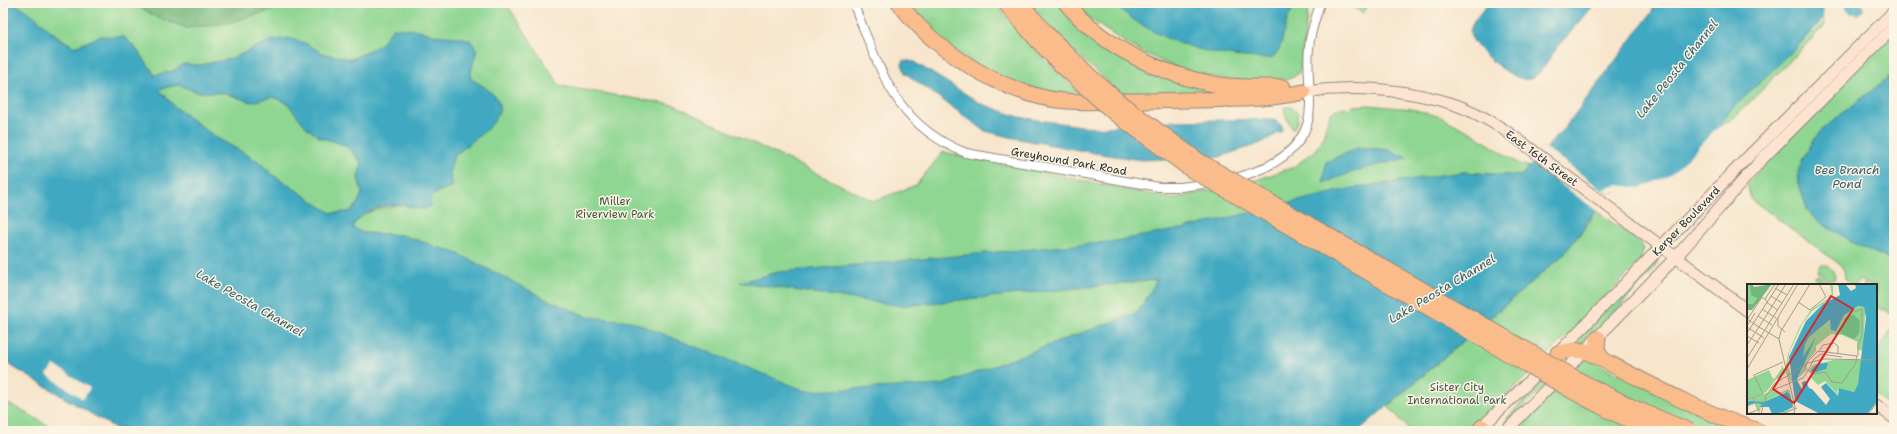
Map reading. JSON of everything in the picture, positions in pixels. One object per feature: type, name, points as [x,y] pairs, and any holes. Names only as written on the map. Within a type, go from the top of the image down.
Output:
[{"type":"highway","points":[[900,3],[923,30],[952,54],[975,69],[1006,84],[1041,97],[1078,102],[1178,100],[1285,96],[1306,91]]},
{"type":"highway","points":[[1005,3],[1041,37],[1073,61],[1123,105],[1200,161],[1584,383],[1634,408],[1690,431]]},
{"type":"highway","points":[[1020,3],[1060,64],[1113,112],[1190,169],[1574,392],[1656,431]]},
{"type":"highway","points":[[1066,3],[1084,21],[1112,43],[1159,68],[1219,85],[1285,87],[1306,91]]},
{"type":"highway","points":[[1598,338],[1596,349],[1602,359]]},
{"type":"highway","points":[[1558,353],[1573,350],[1586,351],[1709,413],[1758,431]]},
{"type":"main road","name":"Kerper Boulevard","points":[[1482,430],[1662,247],[1745,160],[1894,11]]},
{"type":"main road","name":"Kerper Boulevard","points":[[1506,431],[1586,351],[1676,257],[1763,158],[1894,27]]},
{"type":"main road","name":"East 16th Street","points":[[1306,91],[1380,89],[1412,93],[1454,105],[1481,117],[1527,147],[1747,310]]},
{"type":"main road","points":[[1877,406],[1894,418]]},
{"type":"street","name":"Greyhound Park Road","points":[[853,3],[890,88],[907,114],[919,126],[942,142],[966,153],[986,157],[1159,186],[1181,187],[1222,181],[1269,167],[1289,153],[1300,139],[1310,113],[1306,91],[1309,47],[1312,27],[1320,3]]},
{"type":"green space","name":"Miller Riverview Park","points":[[14,3],[506,3],[560,86],[674,105],[874,201],[916,185],[943,152],[1173,199],[1259,179],[1294,167],[1314,151],[1321,142],[1330,114],[1336,109],[1345,107],[1349,109],[1353,106],[1368,105],[1412,109],[1441,117],[1472,133],[1519,164],[1529,166],[1521,176],[1463,172],[1324,202],[1203,266],[1076,373],[837,411],[577,328],[402,235],[363,233],[352,227],[361,215],[378,209],[394,206],[464,148],[360,55],[352,59],[324,54],[231,61],[155,75],[138,51],[101,36],[75,47],[59,37]]},
{"type":"green space","points":[[133,3],[296,3],[228,23],[187,28],[156,17]]},
{"type":"green space","points":[[906,3],[995,3],[1031,46],[1083,97],[1029,87],[1012,82],[980,67],[943,41]]},
{"type":"green space","points":[[1029,3],[1058,3],[1104,44],[1245,92],[1125,98],[1068,46]]},
{"type":"green space","points":[[1073,3],[1309,3],[1300,71],[1297,75],[1285,80],[1245,81],[1203,75],[1182,69],[1124,42],[1093,21]]},
{"type":"green space","points":[[1346,3],[1370,3],[1364,12],[1361,12]]},
{"type":"green space","points":[[1823,19],[1825,25],[1735,117],[1714,131],[1720,119]]},
{"type":"green space","points":[[1894,33],[1894,73],[1820,131],[1803,158],[1799,184],[1807,209],[1827,227],[1894,262],[1894,316],[1884,309],[1882,310],[1877,307],[1877,284],[1863,284],[1864,282],[1859,280],[1857,284],[1851,284],[1845,279],[1844,270],[1838,263],[1751,199],[1747,184],[1793,134]]},
{"type":"green space","points":[[178,85],[198,92],[224,93],[251,102],[273,97],[288,103],[307,128],[332,141],[345,145],[362,163],[358,177],[362,193],[357,205],[349,212],[331,213],[273,175],[258,161],[215,137],[174,106],[159,89]]},
{"type":"green space","points":[[1284,107],[1292,107],[1298,113],[1298,120],[1293,130],[1286,117]]},
{"type":"green space","name":"Sister City International Park","points":[[1595,210],[1640,243],[1644,249],[1639,263],[1472,431],[1405,431],[1408,428],[1388,406],[1562,256],[1589,223]]},
{"type":"green space","points":[[1658,260],[1654,269],[1595,335],[1589,341],[1577,345],[1575,342],[1649,266]]},
{"type":"green space","points":[[1821,265],[1826,265],[1832,270],[1835,276],[1834,280],[1827,279],[1818,272]]},
{"type":"green space","points":[[1818,275],[1830,284],[1819,284],[1814,278]]},
{"type":"green space","points":[[1894,326],[1894,409],[1877,396],[1877,352]]},
{"type":"green space","points":[[1587,359],[1742,431],[1713,431],[1644,404],[1574,369]]},
{"type":"green space","points":[[1541,382],[1547,385],[1505,423],[1509,416]]},
{"type":"green space","points":[[1554,389],[1599,413],[1637,431],[1513,431]]},
{"type":"green space","points":[[3,401],[29,414],[56,431],[12,431],[3,425]]},
{"type":"water","name":"Lake Peosta Channel","points":[[3,3],[19,6],[32,14],[60,39],[75,47],[101,36],[125,37],[138,51],[155,75],[173,71],[183,64],[200,65],[233,58],[269,41],[288,38],[305,43],[324,54],[352,59],[380,45],[393,28],[419,30],[433,35],[459,37],[470,40],[477,50],[471,72],[471,79],[486,88],[496,97],[499,106],[498,114],[494,122],[455,156],[452,161],[450,176],[452,187],[440,191],[431,197],[430,206],[424,209],[399,205],[385,206],[367,213],[352,227],[363,233],[402,235],[459,254],[548,300],[588,317],[631,321],[806,391],[942,385],[1138,312],[1157,280],[901,306],[740,282],[779,272],[1109,242],[1187,228],[1352,188],[1463,172],[1521,176],[1566,126],[1652,12],[1654,3],[1862,3],[1864,10],[1857,16],[1853,17],[1843,8],[1834,7],[1800,44],[1732,109],[1724,119],[1719,130],[1686,167],[1650,192],[1626,190],[1608,193],[1575,241],[1562,256],[1358,431],[120,431],[3,361]],"holes":[[[178,85],[198,92],[224,93],[251,102],[273,97],[287,103],[307,128],[319,137],[345,145],[362,162],[358,177],[362,193],[357,205],[349,212],[331,213],[273,175],[258,161],[215,137],[174,106],[159,89]]]},
{"type":"water","points":[[1113,3],[1293,3],[1293,6],[1287,21],[1281,45],[1276,54],[1272,58],[1250,58],[1186,46],[1166,38],[1129,17]]},
{"type":"water","points":[[1489,3],[1595,3],[1558,46],[1540,72],[1530,79],[1523,79],[1515,76],[1494,63],[1477,46],[1472,38],[1470,31],[1471,27]]},
{"type":"water","points":[[904,60],[914,62],[982,104],[1019,117],[1095,128],[1172,121],[1274,119],[1282,126],[1282,131],[1259,144],[1219,157],[1142,160],[1100,154],[1014,138],[985,131],[905,73],[902,64]]},
{"type":"water","name":"Bee Branch Pond","points":[[1894,73],[1894,262],[1856,244],[1816,220],[1807,209],[1799,184],[1798,171],[1803,158],[1820,131]]},
{"type":"water","points":[[1359,147],[1388,150],[1408,158],[1362,169],[1323,183],[1326,162]]},
{"type":"pier","points":[[1842,3],[1851,14],[1856,14],[1857,16],[1864,10],[1862,3],[1864,3],[1866,10],[1858,18],[1850,19],[1841,9],[1835,9],[1795,52],[1823,20],[1824,4]]},
{"type":"pier","points":[[1724,124],[1721,132],[1688,169],[1673,181],[1651,193],[1644,196],[1626,192],[1612,192],[1610,194],[1603,189],[1617,185],[1640,188],[1657,181],[1675,171],[1714,131]]},
{"type":"pier","points":[[1545,147],[1609,195],[1597,211],[1531,162]]},
{"type":"pier","points":[[54,365],[90,388],[83,399],[47,375]]}]
